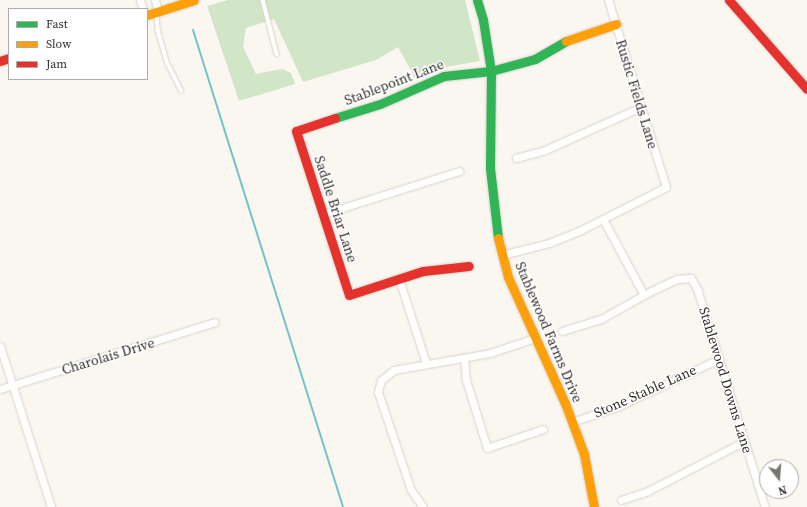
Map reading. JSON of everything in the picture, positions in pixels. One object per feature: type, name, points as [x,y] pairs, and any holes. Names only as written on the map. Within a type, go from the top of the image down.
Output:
[{"type":"street","points":[[155,0],[158,11]]},
{"type":"street","points":[[148,15],[194,0]]},
{"type":"street","name":"Stablewood Farms Drive","points":[[477,0],[483,20],[491,71],[490,168],[495,228],[508,277],[572,422],[584,454],[594,507]]},
{"type":"street","name":"Rustic Fields Lane","points":[[603,219],[666,187],[608,0]]},
{"type":"street","points":[[729,0],[807,89]]},
{"type":"street","name":"Stablepoint Lane","points":[[296,131],[380,104],[444,76],[491,71],[535,59],[570,39],[616,24]]},
{"type":"street","points":[[516,158],[545,150],[641,107]]},
{"type":"street","name":"Saddle Briar Lane","points":[[296,131],[349,295],[399,279]]},
{"type":"street","points":[[323,214],[459,171]]},
{"type":"street","points":[[502,254],[549,243],[603,219],[644,295],[601,319],[562,331]]},
{"type":"street","points":[[426,363],[399,279],[423,271],[469,266]]},
{"type":"street","name":"Stablewood Downs Lane","points":[[644,295],[677,279],[691,278],[719,359],[765,507]]},
{"type":"street","name":"Charolais Drive","points":[[0,389],[215,322]]},
{"type":"street","points":[[423,507],[410,490],[378,392],[381,380],[394,370],[426,363],[490,353],[535,338]]},
{"type":"street","points":[[0,346],[14,384],[51,507]]},
{"type":"street","points":[[464,358],[466,380],[487,448],[543,429]]},
{"type":"street","name":"Stone Stable Lane","points":[[572,422],[619,406],[719,359]]},
{"type":"street","points":[[621,500],[648,491],[745,441]]},
{"type":"lane","points":[[263,0],[277,54]]},
{"type":"lane","points":[[158,11],[156,17],[158,30],[168,64],[182,91]]},
{"type":"green space","points":[[228,0],[465,0],[480,61],[446,67],[416,80],[398,47],[376,60],[303,82],[274,19],[246,28],[243,47],[256,74],[282,69],[291,73],[295,84],[239,101],[207,6]]},
{"type":"waterway","points":[[193,30],[343,507]]},
{"type":"traffic: fast","points":[[477,0],[483,20],[491,71],[490,168],[498,238]]},
{"type":"traffic: fast","points":[[335,118],[380,104],[444,76],[491,71],[535,59],[566,41]]},
{"type":"traffic: slow","points":[[148,15],[194,0]]},
{"type":"traffic: slow","points":[[566,41],[616,24]]},
{"type":"traffic: slow","points":[[498,238],[508,277],[565,403],[584,454],[594,507]]},
{"type":"traffic: jam","points":[[729,0],[807,89]]},
{"type":"traffic: jam","points":[[0,61],[8,58]]},
{"type":"traffic: jam","points":[[335,118],[296,131],[349,295],[423,271],[469,266]]}]
